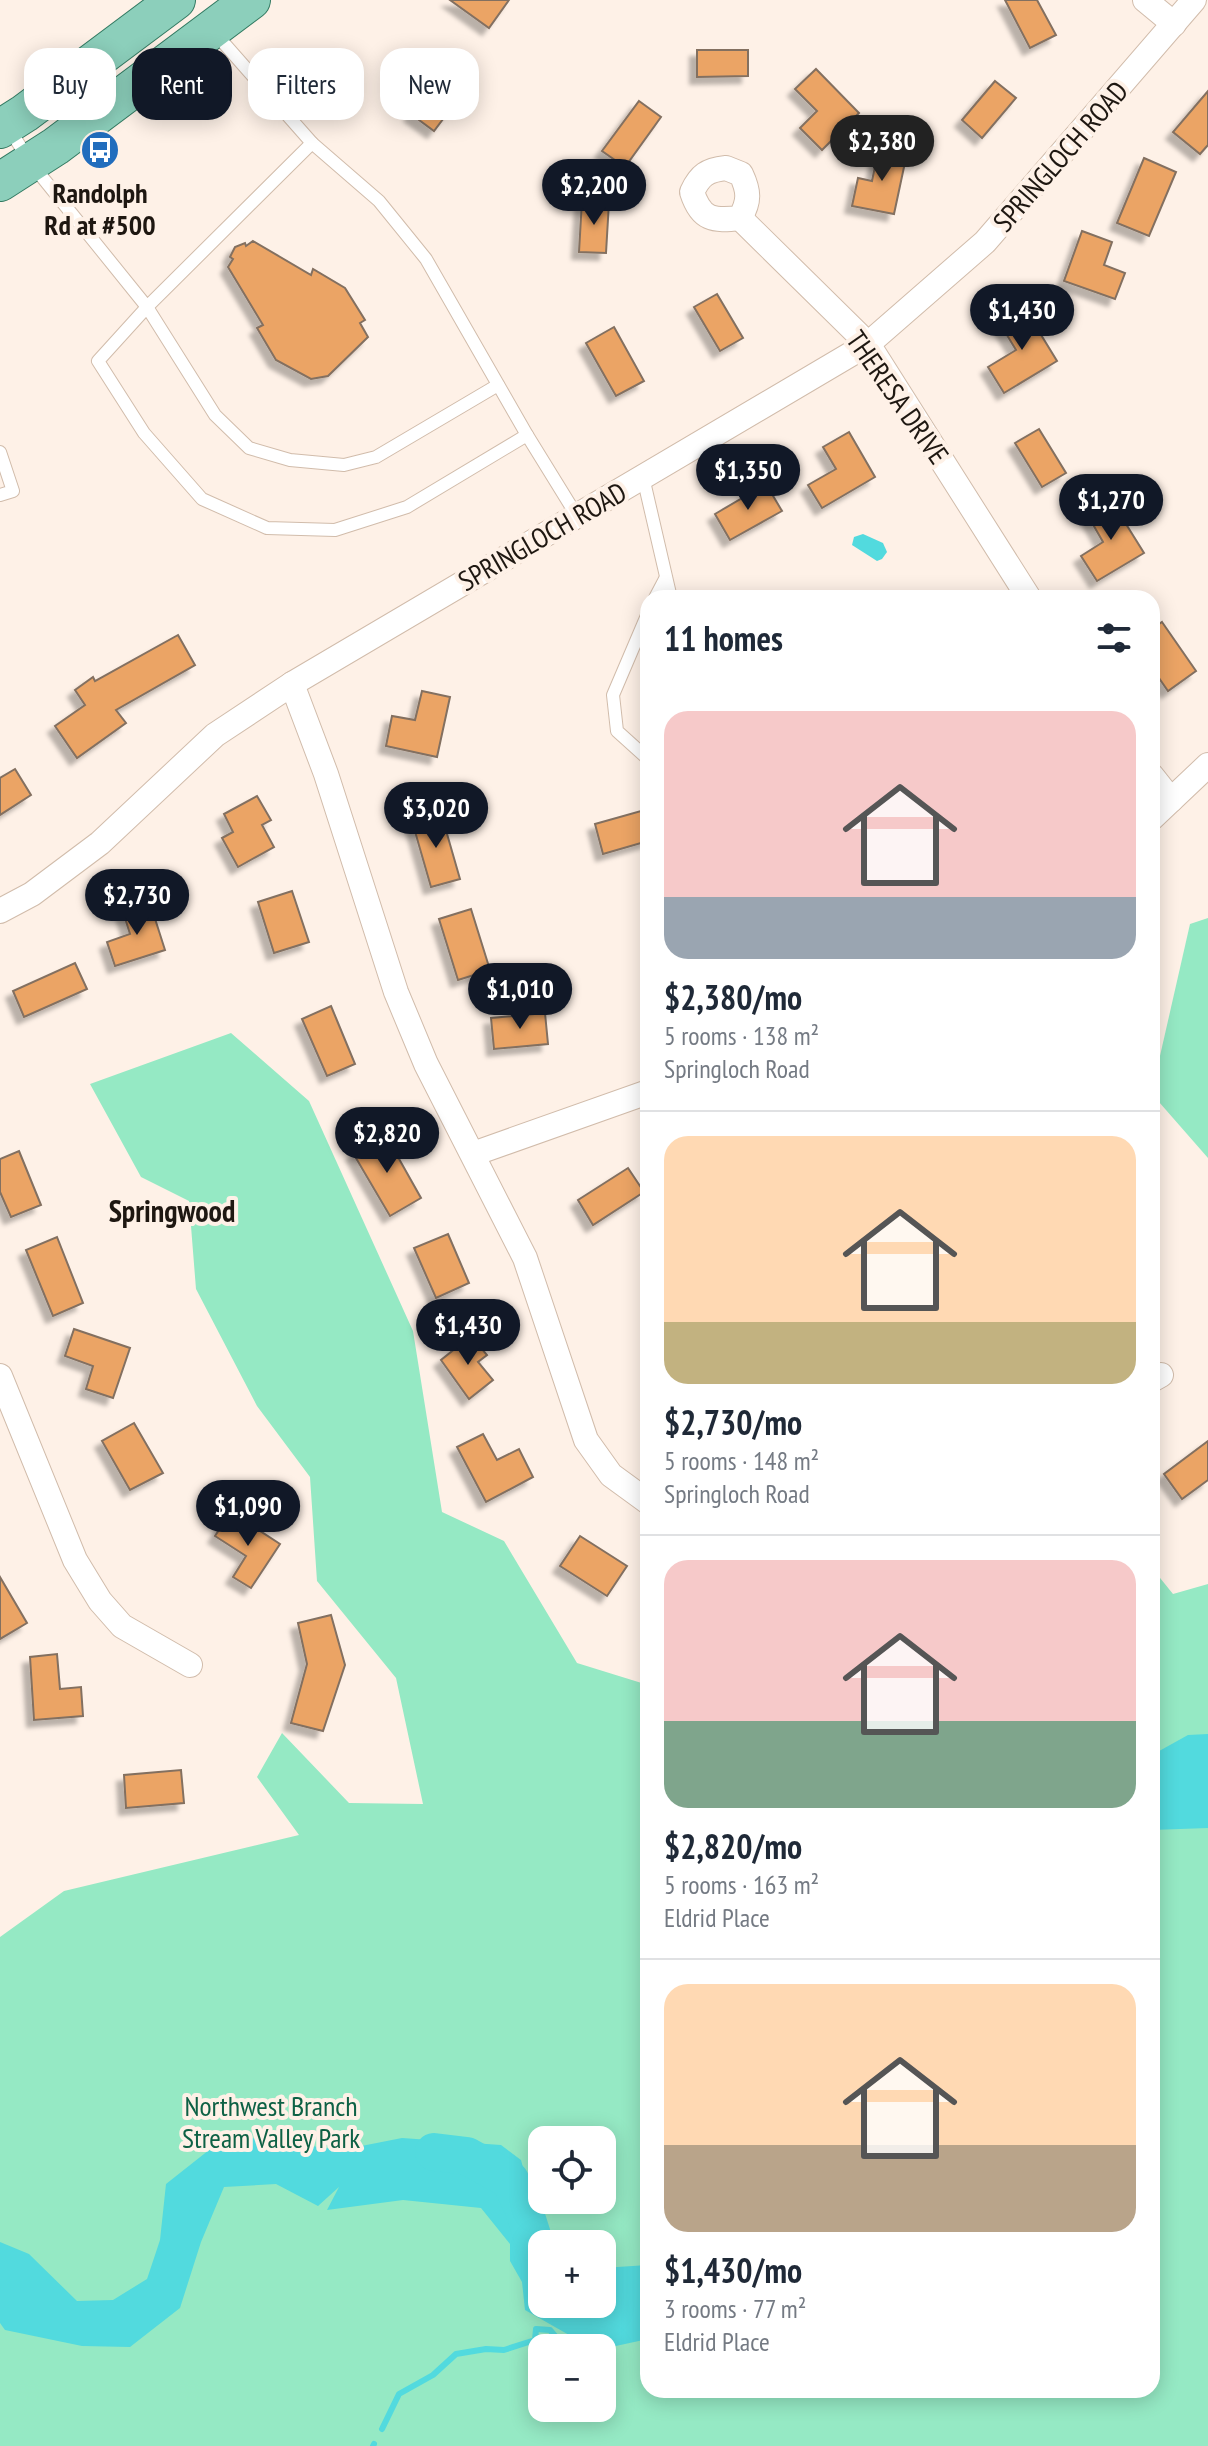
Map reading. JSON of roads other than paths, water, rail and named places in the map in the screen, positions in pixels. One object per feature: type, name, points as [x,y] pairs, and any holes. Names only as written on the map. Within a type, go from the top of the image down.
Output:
[{"type":"main road","points":[[2,122],[176,0]]},
{"type":"main road","points":[[15,172],[56,146],[251,0]]},
{"type":"street","points":[[1145,0],[1174,24]]},
{"type":"street","name":"SPRINGLOCH ROAD","points":[[0,911],[32,894],[100,843],[215,735],[292,684],[868,344],[985,242],[1194,0]]},
{"type":"street","name":"THERESA DRIVE","points":[[740,218],[868,344],[1024,590]]},
{"type":"street","points":[[292,684],[326,774],[396,992],[426,1064],[525,1258],[586,1440],[611,1475],[640,1496]]},
{"type":"street","points":[[1160,810],[1208,765]]},
{"type":"street","points":[[1160,786],[1171,800]]},
{"type":"street","points":[[473,1154],[640,1095]]},
{"type":"street","points":[[0,1376],[75,1560],[100,1601],[122,1626],[190,1665]]},
{"type":"lane","points":[[211,30],[312,143],[379,201],[426,259],[577,516]]},
{"type":"lane","points":[[2,122],[15,172],[147,307],[215,415],[249,448],[290,460],[344,465],[376,457],[498,385]]},
{"type":"lane","points":[[312,143],[147,307],[98,361],[144,433],[202,499],[267,528],[335,530],[407,507],[527,435]]},
{"type":"lane","points":[[0,452],[13,491],[0,495]]},
{"type":"lane","points":[[643,477],[668,590]]},
{"type":"lane","points":[[659,590],[665,579]]},
{"type":"lane","points":[[640,632],[613,695],[617,731],[640,752]]},
{"type":"water","points":[[863,534],[883,543],[887,552],[882,559],[877,561],[852,545],[854,537]]},
{"type":"water","points":[[1208,1734],[1208,1828],[1160,1830],[1160,1751],[1188,1735]]},
{"type":"water","points":[[228,2135],[341,2150],[402,2138],[501,2145],[521,2160],[528,2187],[528,2214],[535,2214],[539,2230],[528,2230],[528,2312],[525,2310],[522,2282],[510,2261],[510,2244],[481,2208],[403,2200],[327,2210],[339,2187],[318,2206],[276,2184],[224,2187],[201,2242],[180,2308],[130,2347],[82,2346],[5,2330],[0,2323],[0,2242],[29,2254],[77,2301],[113,2300],[147,2279],[160,2240],[166,2184]]},
{"type":"water","points":[[640,2266],[640,2341],[616,2346],[616,2334],[567,2334],[539,2318],[616,2318],[616,2267]]},
{"type":"waterway","points":[[434,2152],[467,2156],[510,2180],[530,2230]]},
{"type":"waterway","points":[[382,2429],[399,2394],[433,2375],[456,2354],[486,2349],[504,2350],[535,2340],[536,2329],[550,2330],[561,2343],[578,2333]]},
{"type":"place","name":"Randolph Rd at #500","points":[[100,150]]},
{"type":"district","name":"Springwood","points":[[172,1210]]},
{"type":"park label","name":"Northwest Branch Stream Valley Park","points":[[271,2121]]}]
